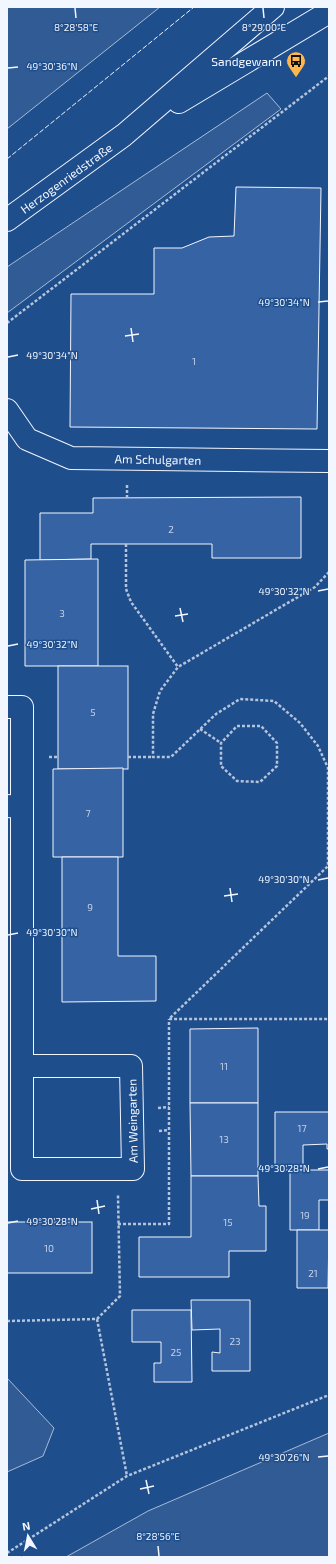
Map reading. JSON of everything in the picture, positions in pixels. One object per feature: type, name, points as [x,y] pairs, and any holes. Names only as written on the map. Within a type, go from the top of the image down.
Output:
[{"type":"street","name":"Herzogenriedstraße","points":[[7,220],[124,135],[273,7]]},
{"type":"street","name":"Herzogenriedstraße","points":[[124,135],[329,12]]},
{"type":"street","name":"Am Schulgarten","points":[[7,410],[27,439],[71,458],[329,460]]},
{"type":"street","name":"Am Weingarten","points":[[7,707],[22,707],[14,806],[22,1066],[22,1169],[133,1169],[131,1066],[22,1066]]},
{"type":"path","points":[[7,323],[329,76]]},
{"type":"path","points":[[127,484],[127,498]]},
{"type":"path","points":[[126,544],[126,589],[131,602],[178,667]]},
{"type":"path","points":[[153,757],[153,714],[160,691],[178,667],[315,587],[329,572]]},
{"type":"path","points":[[118,1224],[169,1224],[169,1019],[328,866],[328,768],[318,746],[300,723],[274,701],[240,699],[216,714],[171,757],[128,757]]},
{"type":"path","points":[[238,726],[260,726],[277,743],[277,766],[260,782],[237,782],[221,766],[221,743],[238,726]]},
{"type":"path","points":[[200,729],[221,743]]},
{"type":"path","points":[[169,1019],[329,1019]]},
{"type":"path","points":[[7,1321],[97,1319],[120,1296],[118,1169]]},
{"type":"path","points":[[97,1319],[127,1476]]},
{"type":"path","points":[[7,1553],[127,1476],[329,1395]]},
{"type":"shaded area","points":[[7,7],[160,7],[7,129]]},
{"type":"shaded area","points":[[267,93],[281,109],[7,313],[7,267]]},
{"type":"shaded area","points":[[7,1378],[54,1428],[43,1456],[7,1472]]},
{"type":"shaded area","points":[[329,1433],[329,1557],[66,1557],[148,1511]]},
{"type":"building","points":[[236,187],[321,188],[317,429],[70,427],[71,294],[154,294],[154,248],[182,248],[209,237],[234,236]]},
{"type":"building","points":[[301,497],[301,558],[212,558],[212,544],[91,544],[91,559],[40,560],[40,513],[93,513],[93,498]]},
{"type":"building","points":[[98,559],[98,666],[25,666],[25,560]]},
{"type":"building","points":[[58,666],[128,666],[128,769],[58,769]]},
{"type":"building","points":[[123,768],[123,857],[53,857],[53,769]]},
{"type":"building","points":[[62,857],[118,857],[118,956],[156,956],[156,1001],[62,1002]]},
{"type":"building","points":[[258,1028],[258,1103],[190,1103],[190,1029]]},
{"type":"building","points":[[190,1103],[258,1103],[258,1176],[191,1176]]},
{"type":"building","points":[[275,1112],[329,1112],[329,1149],[327,1149],[327,1144],[303,1145],[303,1170],[275,1170]]},
{"type":"building","points":[[290,1170],[329,1170],[329,1200],[319,1200],[319,1230],[290,1230]]},
{"type":"building","points":[[191,1176],[258,1176],[259,1206],[266,1206],[266,1251],[229,1251],[229,1277],[139,1277],[139,1237],[191,1237]]},
{"type":"building","points":[[7,1222],[92,1222],[92,1273],[7,1273]]},
{"type":"building","points":[[297,1230],[329,1230],[328,1288],[297,1288]]},
{"type":"building","points":[[191,1300],[250,1300],[250,1371],[212,1371],[212,1352],[220,1353],[220,1329],[192,1330]]},
{"type":"building","points":[[132,1310],[191,1310],[192,1382],[154,1382],[154,1363],[161,1363],[161,1342],[132,1342]]},
{"type":"fence","points":[[7,159],[194,7]]},
{"type":"place","name":"Sandgewann","points":[[296,78]]}]
